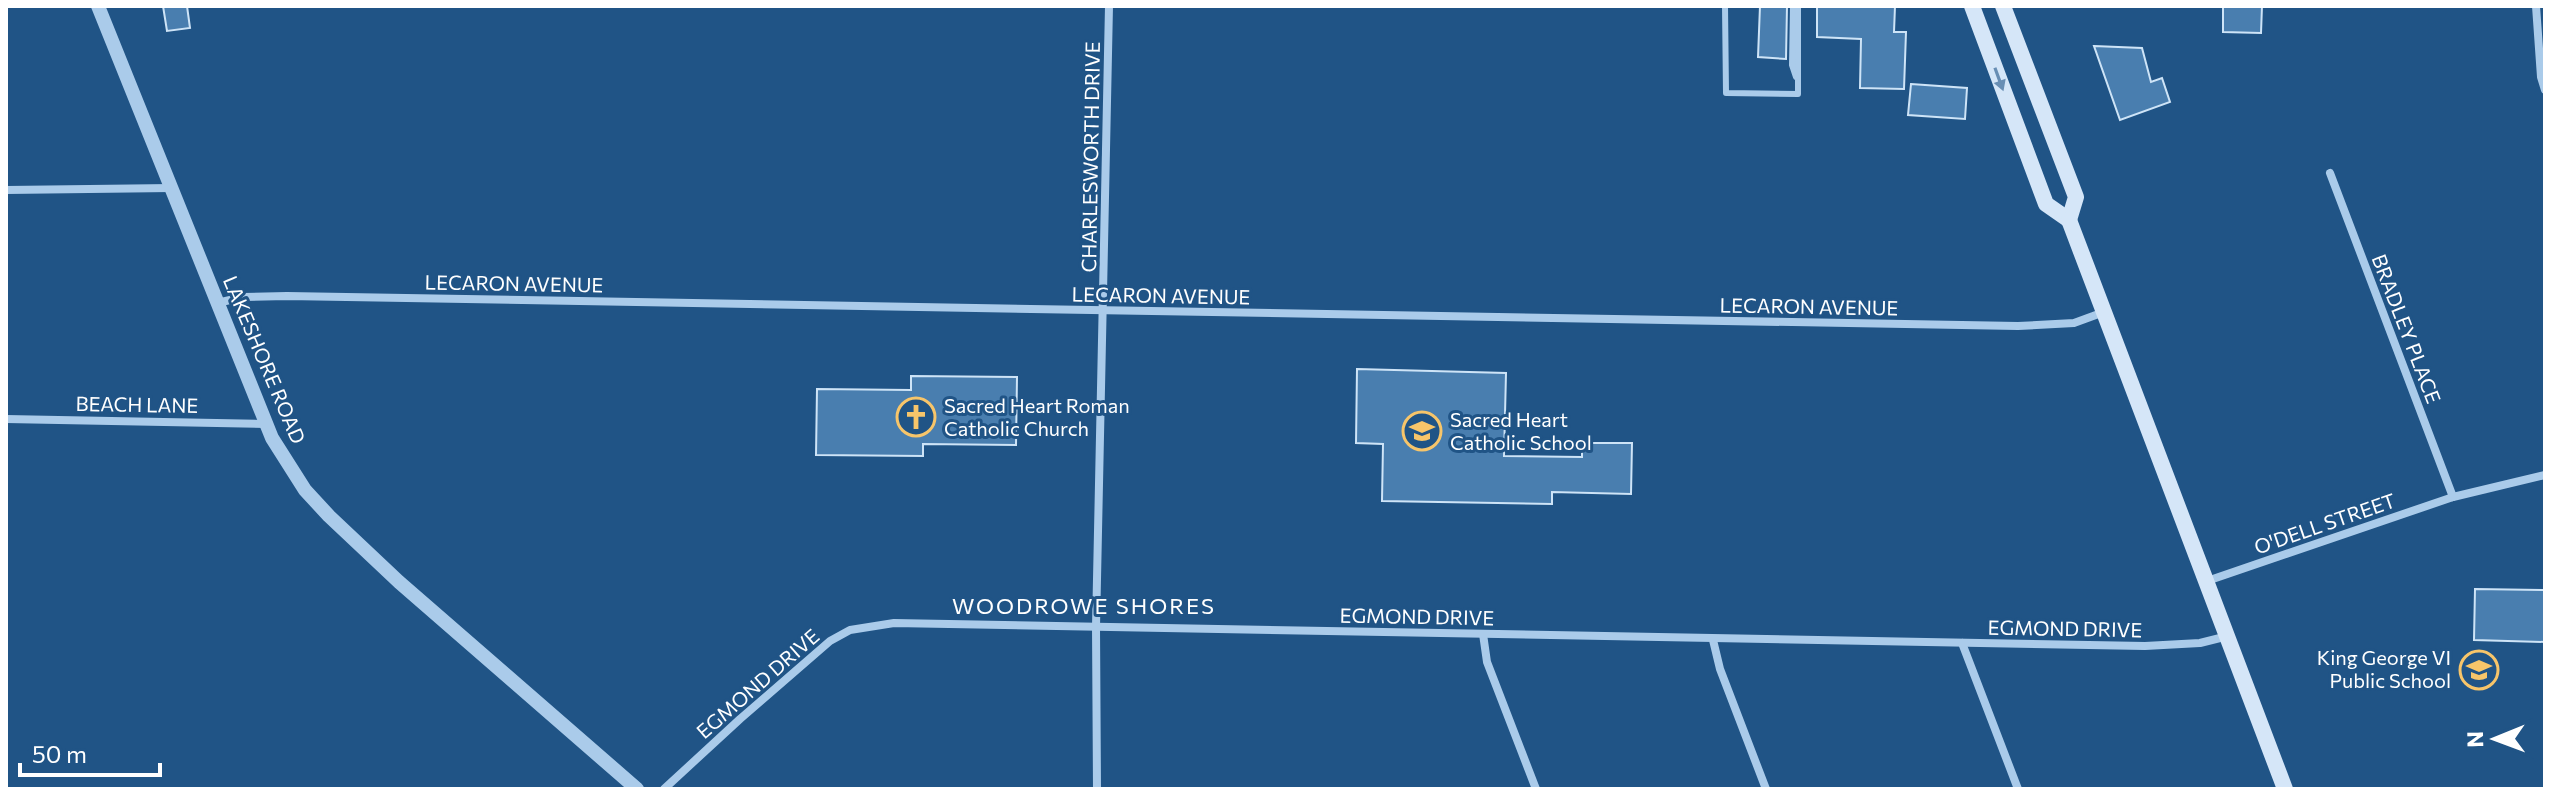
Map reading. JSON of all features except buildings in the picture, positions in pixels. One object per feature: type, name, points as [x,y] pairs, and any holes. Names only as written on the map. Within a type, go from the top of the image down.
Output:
[{"type":"main road","points":[[1972,6],[2046,204],[2069,220],[2285,789]]},
{"type":"main road","points":[[2003,6],[2076,197],[2069,220]]},
{"type":"street","name":"LAKESHORE ROAD","points":[[98,6],[266,424],[296,478],[329,516],[399,582],[637,789]]},
{"type":"street","name":"CHARLESWORTH DRIVE","points":[[1097,789],[1096,627],[1109,6]]},
{"type":"street","points":[[2536,6],[2541,77],[2545,90]]},
{"type":"street","name":"BRADLEY PLACE","points":[[2330,173],[2453,497]]},
{"type":"street","points":[[6,190],[172,188]]},
{"type":"street","name":"LECARON AVENUE","points":[[217,303],[243,297],[287,296],[2018,326],[2074,323],[2104,312]]},
{"type":"street","name":"BEACH LANE","points":[[6,419],[266,424]]},
{"type":"street","name":"O'DELL STREET","points":[[2207,581],[2453,497],[2545,475]]},
{"type":"street","name":"EGMOND DRIVE","points":[[664,789],[830,641],[850,630],[894,623],[2145,646],[2200,643],[2228,636]]},
{"type":"street","points":[[1483,634],[1487,662],[1536,789]]},
{"type":"street","points":[[1713,640],[1720,669],[1766,789]]},
{"type":"street","points":[[1962,643],[2018,789]]},
{"type":"lane","points":[[1725,6],[1726,93],[1798,94],[1796,6]]},
{"type":"place","name":"Sacred Heart Roman Catholic Church","points":[[916,417]]},
{"type":"place","name":"Sacred Heart Catholic School","points":[[1422,431]]},
{"type":"place","name":"King George VI Public School","points":[[2479,670]]},
{"type":"district","name":"WOODROWE SHORES","points":[[1084,606]]}]
